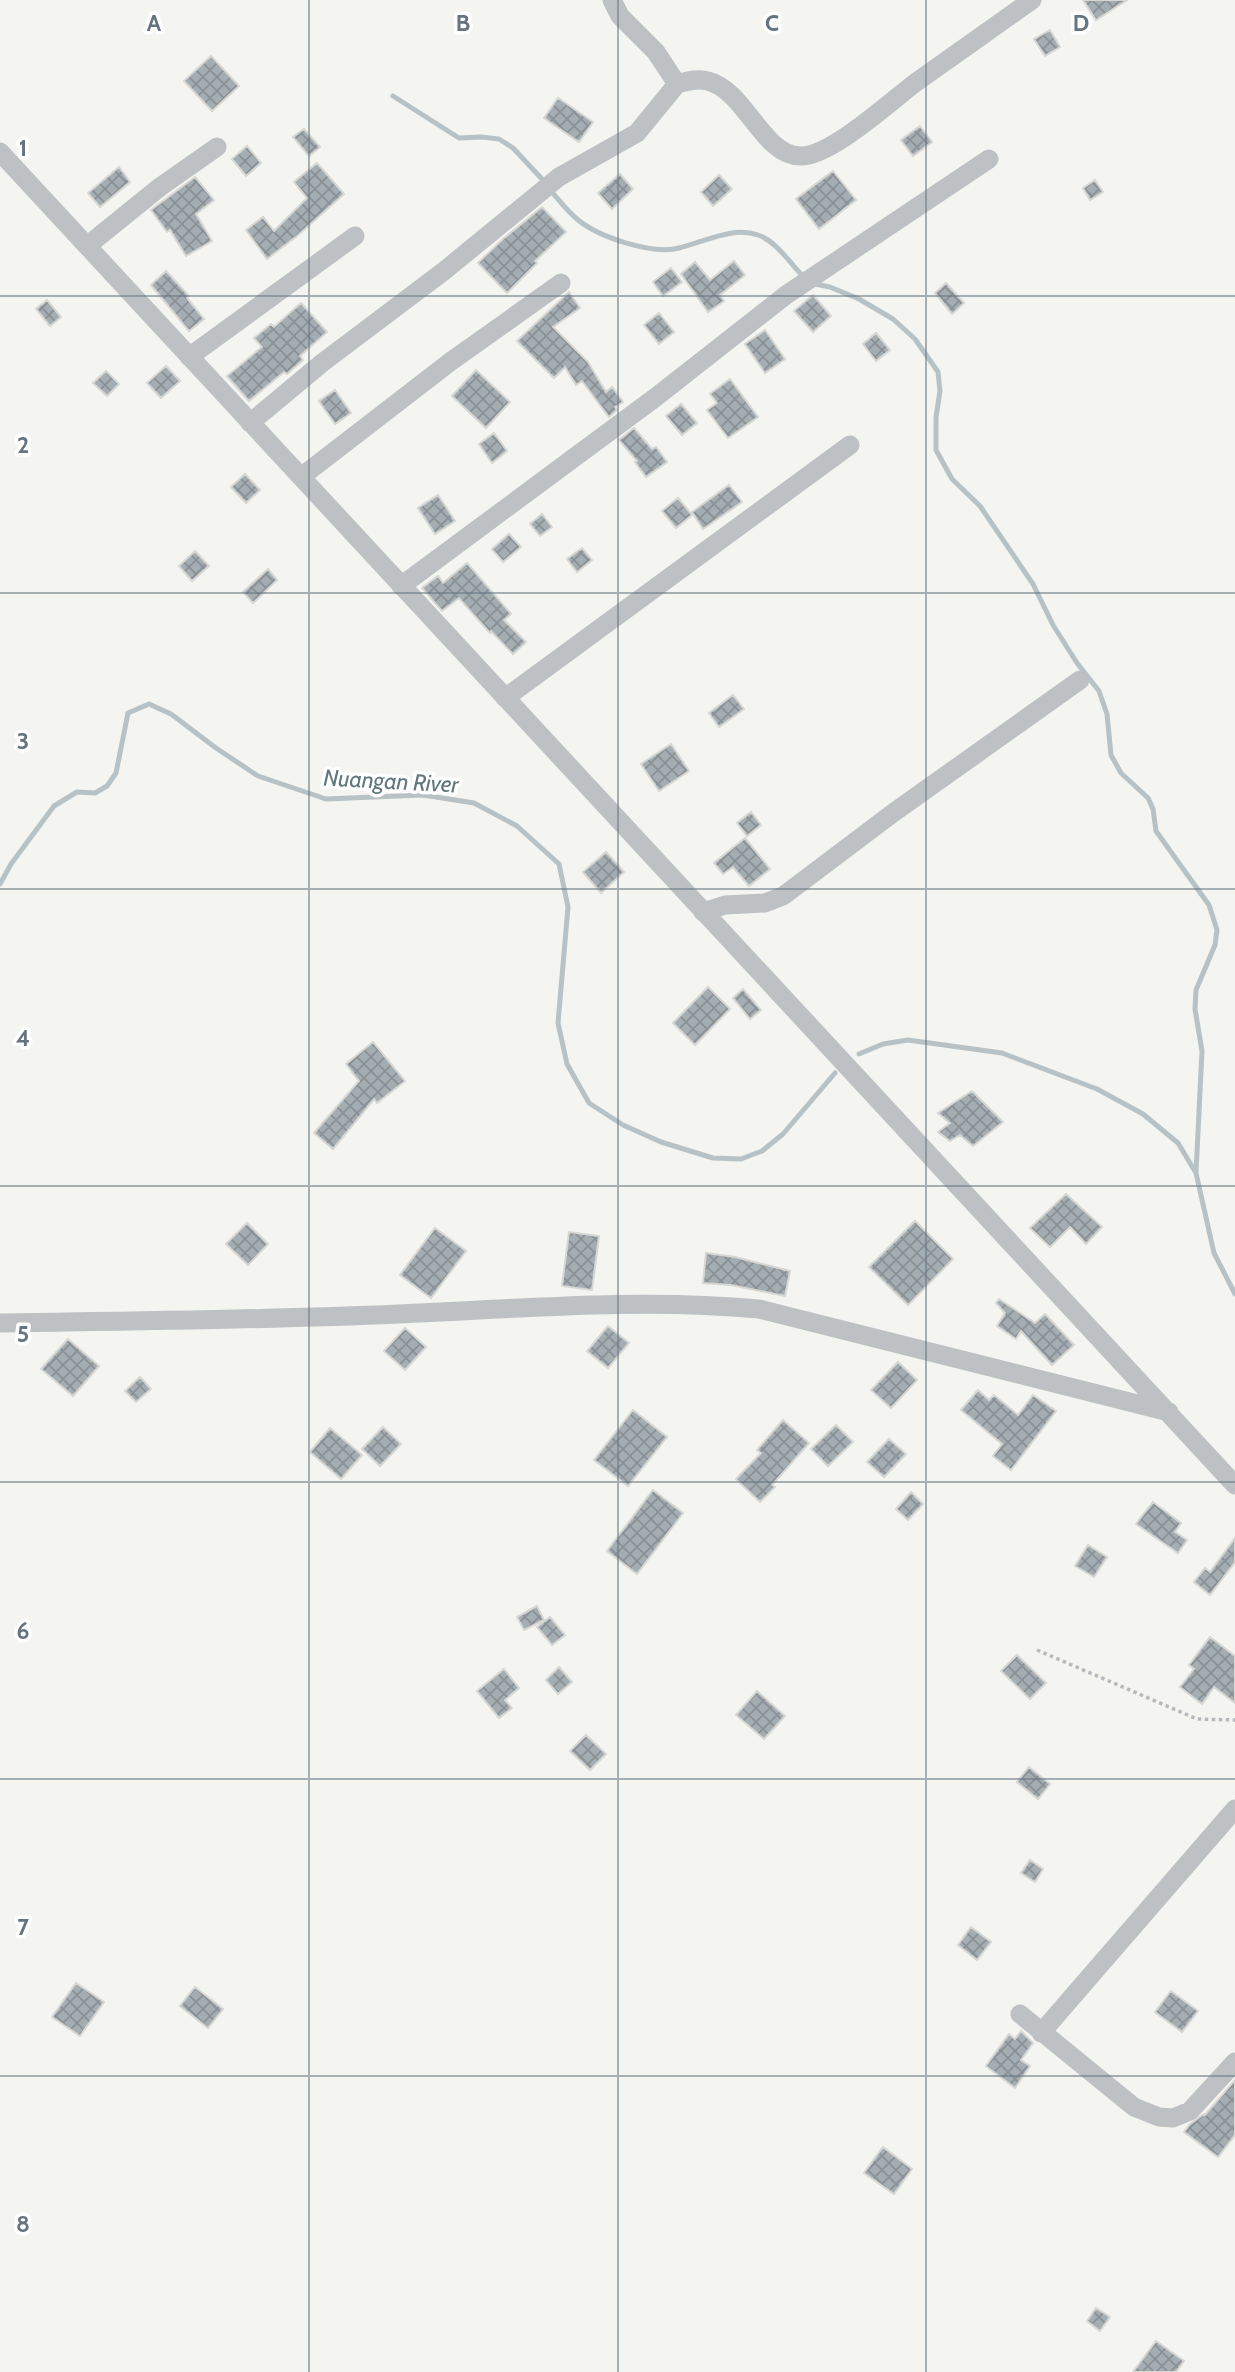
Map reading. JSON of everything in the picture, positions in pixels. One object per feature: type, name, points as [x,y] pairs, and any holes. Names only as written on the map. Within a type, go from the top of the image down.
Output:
[{"type":"street","points":[[612,0],[620,16],[656,52],[677,84]]},
{"type":"street","points":[[250,423],[559,177],[637,133],[677,84],[707,80],[718,85],[736,98],[770,140],[786,153],[797,157],[815,154],[841,139],[1032,0]]},
{"type":"street","points":[[88,246],[160,187],[217,147]]},
{"type":"street","points":[[0,152],[1235,1485]]},
{"type":"street","points":[[401,586],[656,397],[786,295],[989,159]]},
{"type":"street","points":[[189,357],[355,236]]},
{"type":"street","points":[[301,477],[450,362],[561,284]]},
{"type":"street","points":[[505,698],[850,445]]},
{"type":"street","points":[[703,912],[725,905],[765,903],[783,896],[893,813],[1080,680]]},
{"type":"street","points":[[0,1323],[333,1317],[603,1305],[714,1305],[759,1309],[1170,1413]]},
{"type":"street","points":[[1041,2033],[1235,1808]]},
{"type":"street","points":[[1020,2014],[1134,2107],[1159,2117],[1173,2118],[1190,2111],[1235,2062]]},
{"type":"path","points":[[1037,1650],[1197,1719],[1235,1720]]},
{"type":"building","points":[[1083,0],[1127,0],[1096,20]]},
{"type":"building","points":[[1050,30],[1060,47],[1045,56],[1034,39]]},
{"type":"building","points":[[211,56],[239,86],[212,111],[184,81]]},
{"type":"building","points":[[558,98],[593,122],[579,142],[544,118]]},
{"type":"building","points":[[920,126],[932,142],[913,156],[901,140]]},
{"type":"building","points":[[304,129],[320,147],[309,156],[293,137]]},
{"type":"building","points":[[247,146],[261,163],[246,176],[232,159]]},
{"type":"building","points":[[317,163],[344,194],[267,259],[246,230],[263,217],[274,231],[307,198],[294,182]]},
{"type":"building","points":[[119,167],[130,182],[100,207],[88,193]]},
{"type":"building","points":[[833,171],[856,200],[819,229],[796,199]]},
{"type":"building","points":[[620,174],[633,189],[612,209],[598,193]]},
{"type":"building","points":[[719,175],[732,189],[713,206],[701,192]]},
{"type":"building","points":[[195,177],[214,200],[196,214],[212,241],[186,256],[170,230],[167,232],[151,210]]},
{"type":"building","points":[[1095,180],[1103,192],[1090,200],[1083,188]]},
{"type":"building","points":[[542,207],[566,232],[535,261],[537,263],[507,293],[478,263]]},
{"type":"building","points":[[734,261],[745,275],[720,295],[724,301],[708,312],[681,274],[695,262],[710,280]]},
{"type":"building","points":[[671,268],[682,282],[663,296],[653,282]]},
{"type":"building","points":[[166,271],[189,296],[187,298],[204,319],[189,331],[151,285]]},
{"type":"building","points":[[946,283],[964,303],[952,314],[935,293]]},
{"type":"building","points":[[569,292],[580,308],[553,327],[588,362],[606,392],[612,387],[623,402],[615,407],[617,410],[609,417],[582,381],[576,385],[565,367],[554,378],[517,341]]},
{"type":"building","points":[[813,295],[831,316],[813,332],[794,311]]},
{"type":"building","points":[[47,300],[61,317],[50,326],[36,309]]},
{"type":"building","points":[[301,303],[327,332],[300,356],[303,360],[249,401],[227,376],[262,347],[254,338],[271,324],[274,327]]},
{"type":"building","points":[[659,313],[674,332],[659,344],[644,325]]},
{"type":"building","points":[[765,330],[785,359],[765,373],[745,344]]},
{"type":"building","points":[[876,333],[890,350],[876,361],[863,344]]},
{"type":"building","points":[[166,366],[180,381],[161,398],[147,383]]},
{"type":"building","points":[[476,370],[510,402],[486,428],[452,396]]},
{"type":"building","points":[[106,371],[119,384],[107,396],[93,383]]},
{"type":"building","points":[[730,379],[758,417],[728,438],[707,410],[717,403],[710,394]]},
{"type":"building","points":[[335,390],[351,413],[335,424],[319,401]]},
{"type":"building","points":[[681,404],[697,423],[682,435],[666,416]]},
{"type":"building","points":[[634,428],[652,449],[656,447],[667,462],[646,477],[635,462],[637,461],[619,440]]},
{"type":"building","points":[[494,433],[507,451],[492,463],[479,444]]},
{"type":"building","points":[[245,474],[260,490],[246,503],[231,487]]},
{"type":"building","points":[[729,485],[742,502],[703,529],[692,512]]},
{"type":"building","points":[[438,495],[455,521],[435,534],[418,508]]},
{"type":"building","points":[[678,498],[692,515],[676,528],[662,511]]},
{"type":"building","points":[[542,514],[552,527],[540,536],[530,524]]},
{"type":"building","points":[[509,534],[521,547],[503,562],[492,549]]},
{"type":"building","points":[[582,548],[592,560],[577,572],[567,559]]},
{"type":"building","points":[[195,551],[209,566],[192,581],[179,566]]},
{"type":"building","points":[[467,563],[511,614],[504,620],[526,642],[513,654],[459,598],[442,611],[422,588],[438,576],[443,583]]},
{"type":"building","points":[[268,569],[277,580],[253,603],[243,592]]},
{"type":"building","points":[[733,695],[744,709],[719,727],[709,713]]},
{"type":"building","points":[[671,744],[689,771],[659,791],[641,764]]},
{"type":"building","points":[[751,812],[761,825],[747,836],[737,823]]},
{"type":"building","points":[[745,838],[770,869],[749,886],[733,867],[723,874],[714,863]]},
{"type":"building","points":[[606,852],[624,872],[601,893],[583,872]]},
{"type":"building","points":[[708,987],[730,1009],[695,1045],[673,1023]]},
{"type":"building","points":[[743,989],[761,1010],[750,1019],[733,998]]},
{"type":"building","points":[[373,1042],[405,1081],[377,1103],[374,1099],[333,1149],[314,1133],[359,1081],[346,1064]]},
{"type":"building","points":[[972,1091],[1003,1122],[973,1146],[960,1135],[950,1141],[938,1132],[950,1123],[938,1113]]},
{"type":"building","points":[[1066,1194],[1102,1227],[1086,1244],[1070,1227],[1050,1247],[1030,1228]]},
{"type":"building","points":[[915,1221],[953,1259],[908,1305],[869,1267]]},
{"type":"building","points":[[247,1223],[268,1244],[248,1265],[226,1244]]},
{"type":"building","points":[[435,1228],[466,1251],[431,1298],[400,1275]]},
{"type":"building","points":[[569,1232],[599,1236],[592,1290],[562,1286]]},
{"type":"building","points":[[706,1253],[735,1257],[790,1271],[785,1296],[731,1285],[703,1283]]},
{"type":"building","points":[[999,1299],[1035,1323],[1045,1314],[1074,1345],[1052,1365],[1021,1331],[1016,1339],[997,1326],[1005,1313],[996,1303]]},
{"type":"building","points":[[608,1326],[629,1343],[608,1368],[587,1351]]},
{"type":"building","points":[[405,1328],[426,1347],[405,1370],[384,1351]]},
{"type":"building","points":[[68,1339],[99,1366],[73,1396],[41,1369]]},
{"type":"building","points":[[898,1362],[917,1380],[891,1408],[871,1390]]},
{"type":"building","points":[[140,1377],[151,1389],[136,1402],[125,1391]]},
{"type":"building","points":[[978,1390],[989,1400],[994,1395],[1018,1415],[1033,1395],[1056,1411],[1011,1470],[993,1456],[1002,1444],[961,1410]]},
{"type":"building","points":[[633,1410],[667,1437],[628,1486],[594,1460]]},
{"type":"building","points":[[783,1420],[809,1443],[760,1502],[736,1479],[761,1453],[757,1450]]},
{"type":"building","points":[[836,1425],[853,1442],[828,1466],[811,1449]]},
{"type":"building","points":[[383,1427],[401,1444],[380,1466],[362,1449]]},
{"type":"building","points":[[330,1428],[362,1455],[341,1479],[310,1452]]},
{"type":"building","points":[[889,1439],[906,1454],[884,1477],[867,1462]]},
{"type":"building","points":[[653,1490],[683,1513],[637,1574],[607,1551]]},
{"type":"building","points":[[911,1492],[923,1504],[908,1520],[896,1509]]},
{"type":"building","points":[[1153,1502],[1181,1523],[1175,1532],[1187,1540],[1178,1553],[1136,1524]]},
{"type":"building","points":[[1235,1538],[1235,1562],[1210,1595],[1194,1582],[1205,1568],[1210,1572]]},
{"type":"building","points":[[1088,1545],[1107,1557],[1094,1577],[1075,1566]]},
{"type":"building","points":[[537,1606],[544,1620],[524,1630],[517,1617]]},
{"type":"building","points":[[550,1617],[565,1635],[552,1645],[537,1627]]},
{"type":"building","points":[[1210,1637],[1235,1656],[1235,1703],[1214,1687],[1202,1704],[1180,1687],[1194,1669],[1189,1665]]},
{"type":"building","points":[[1017,1655],[1046,1683],[1030,1699],[1001,1671]]},
{"type":"building","points":[[559,1667],[572,1682],[558,1694],[546,1680]]},
{"type":"building","points":[[504,1669],[519,1688],[505,1700],[512,1708],[499,1718],[477,1691]]},
{"type":"building","points":[[757,1691],[785,1716],[764,1739],[736,1715]]},
{"type":"building","points":[[586,1735],[606,1754],[590,1770],[570,1751]]},
{"type":"building","points":[[1029,1767],[1050,1784],[1038,1799],[1017,1782]]},
{"type":"building","points":[[1030,1860],[1043,1869],[1035,1882],[1021,1873]]},
{"type":"building","points":[[971,1927],[991,1942],[977,1960],[958,1945]]},
{"type":"building","points":[[76,1983],[104,2002],[80,2036],[52,2017]]},
{"type":"building","points":[[195,1987],[223,2009],[208,2028],[180,2006]]},
{"type":"building","points":[[1171,1991],[1198,2011],[1182,2032],[1155,2012]]},
{"type":"building","points":[[1021,2031],[1033,2043],[1021,2060],[1030,2066],[1015,2088],[986,2066],[1009,2034],[1015,2039]]},
{"type":"building","points":[[1235,2080],[1235,2135],[1218,2157],[1184,2132],[1190,2124],[1205,2115]]},
{"type":"building","points":[[883,2147],[912,2169],[894,2194],[864,2173]]},
{"type":"building","points":[[1096,2308],[1110,2317],[1100,2331],[1087,2321]]},
{"type":"building","points":[[1156,2341],[1184,2361],[1176,2372],[1133,2372]]},
{"type":"waterway","points":[[393,96],[459,138],[499,139],[513,148],[542,179]]},
{"type":"waterway","points":[[551,191],[577,219],[611,238],[640,247],[668,250],[719,236],[748,233],[771,242],[802,275]]},
{"type":"waterway","points":[[815,284],[859,299],[893,319],[915,339],[938,372],[940,391],[936,417],[936,450],[952,479],[980,506],[1033,584],[1053,625],[1099,691],[1107,714],[1111,755],[1121,773],[1148,798],[1153,809],[1156,831],[1209,905],[1217,930],[1215,945],[1196,990],[1195,1009],[1202,1051],[1196,1173]]},
{"type":"waterway","name":"Nuangan River","points":[[0,884],[11,864],[54,806],[77,792],[95,793],[107,786],[116,773],[128,713],[149,704],[171,714],[258,776],[326,799],[423,795],[474,803],[517,826],[559,864],[568,907],[558,1023],[567,1064],[589,1103],[623,1125],[661,1142],[713,1158],[741,1159],[762,1151],[783,1134],[835,1073]]},
{"type":"waterway","name":"Nuangan River","points":[[859,1054],[883,1044],[908,1040],[1002,1053],[1097,1089],[1143,1114],[1178,1143],[1196,1173],[1214,1253],[1235,1294]]}]
